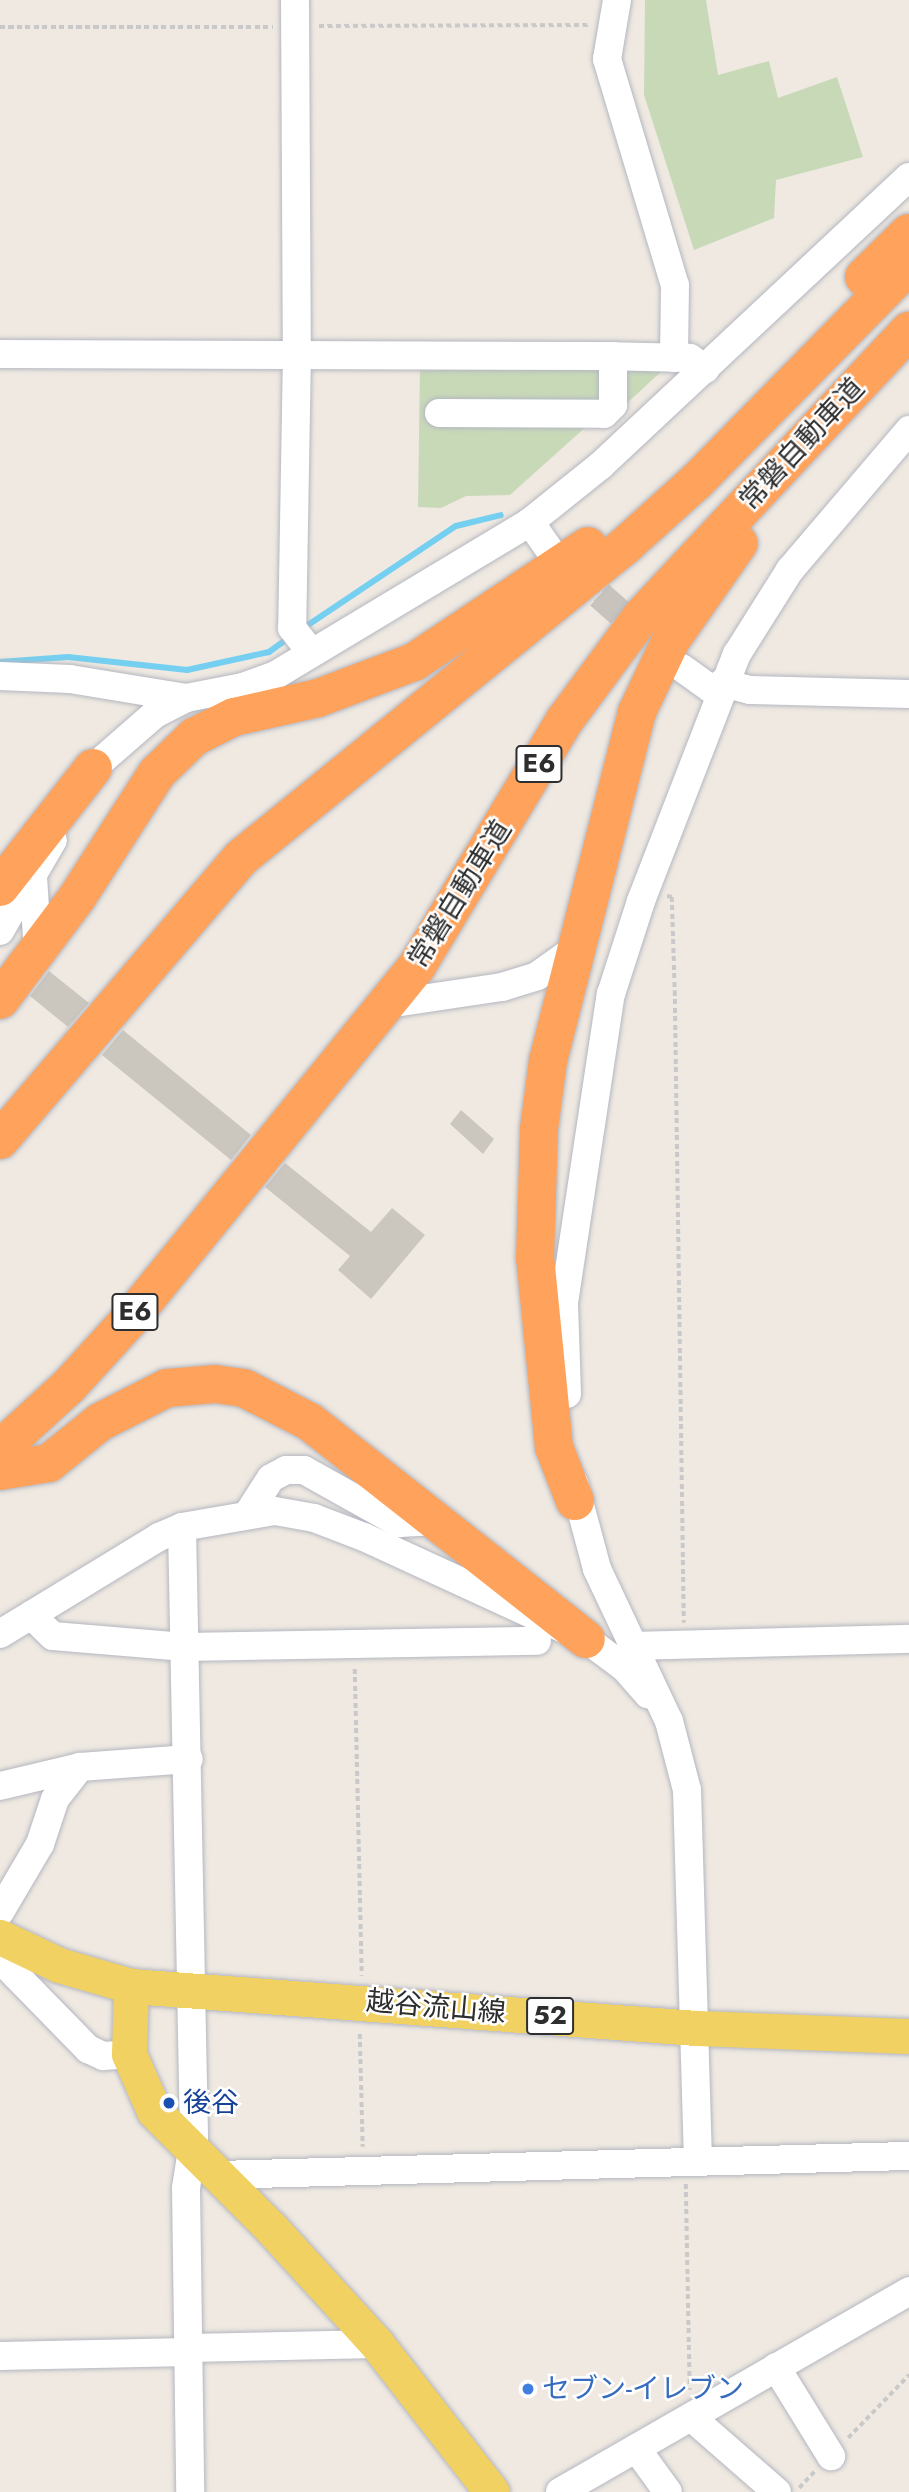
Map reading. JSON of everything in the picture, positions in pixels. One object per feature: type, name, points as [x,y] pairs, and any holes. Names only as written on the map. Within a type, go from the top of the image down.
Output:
[{"type":"highway","points":[[0,1000],[38,953],[174,754],[210,727],[234,717],[318,698],[414,663],[555,572],[679,467],[909,233]]},
{"type":"highway","name":"常磐自動車道","points":[[0,1140],[242,857],[627,544],[697,481],[909,265]]},
{"type":"highway","name":"常磐自動車道","points":[[0,1449],[69,1386],[130,1319],[388,1004],[449,919],[565,720],[604,663],[641,617],[909,331]]},
{"type":"highway","points":[[575,1502],[554,1447],[535,1258],[542,1097],[575,949],[637,712],[671,640],[853,390]]},
{"type":"highway","points":[[17,882],[93,768]]},
{"type":"highway","points":[[0,1471],[49,1462],[138,1399],[167,1388],[215,1384],[244,1388],[285,1406],[438,1521],[586,1639]]},
{"type":"main road","name":"越谷流山線","points":[[1,1950],[131,1986],[361,2017],[909,2036]]},
{"type":"main road","points":[[131,1986],[129,2054],[155,2111],[377,2344],[492,2492]]},
{"type":"street","points":[[295,0],[297,354],[292,628],[311,652]]},
{"type":"street","points":[[617,0],[607,59],[675,285],[674,358]]},
{"type":"street","points":[[93,768],[155,714],[187,698],[243,687],[274,676],[530,522],[600,466],[909,177]]},
{"type":"street","points":[[0,354],[613,356],[691,358],[705,369]]},
{"type":"street","points":[[439,413],[604,414],[613,405],[613,356]]},
{"type":"street","points":[[692,2161],[696,2028],[688,1790],[669,1721],[597,1569],[575,1502],[564,1303],[611,994],[645,891],[720,689],[790,570],[909,430]]},
{"type":"street","points":[[530,522],[552,553]]},
{"type":"street","points":[[682,668],[720,689],[909,694]]},
{"type":"street","points":[[0,676],[70,679],[187,698]]},
{"type":"street","points":[[17,882],[38,953]]},
{"type":"street","points":[[0,931],[17,882]]},
{"type":"street","points":[[388,1004],[502,987],[537,976],[575,949]]},
{"type":"street","points":[[249,1512],[271,1478],[286,1470],[304,1470],[400,1523],[438,1521]]},
{"type":"street","points":[[0,1634],[182,1527],[249,1512],[275,1511],[314,1518],[586,1639],[625,1668],[669,1721]]},
{"type":"street","points":[[182,1527],[189,1759],[194,2150],[186,2188],[190,2492]]},
{"type":"street","points":[[31,1615],[53,1636],[185,1647],[537,1641]]},
{"type":"street","points":[[635,1646],[685,1642],[909,1639]]},
{"type":"street","points":[[0,1786],[79,1767],[189,1759]]},
{"type":"street","points":[[0,1912],[40,1844],[55,1800],[79,1767]]},
{"type":"street","points":[[1,1950],[88,2049],[103,2056],[129,2054]]},
{"type":"street","points":[[218,2175],[909,2156]]},
{"type":"street","points":[[560,2492],[909,2291]]},
{"type":"street","points":[[0,2356],[377,2344]]},
{"type":"street","points":[[776,2367],[831,2456]]},
{"type":"street","points":[[691,2417],[777,2492]]},
{"type":"street","points":[[636,2448],[668,2492]]},
{"type":"path","points":[[645,891],[672,897],[685,1642]]},
{"type":"path","points":[[354,1646],[363,2171]]},
{"type":"path","points":[[691,2417],[692,2161]]},
{"type":"path","points":[[795,2492],[909,2375]]},
{"type":"green space","points":[[645,0],[706,0],[718,75],[769,61],[778,98],[837,77],[863,157],[776,180],[774,218],[694,250],[644,95]]},
{"type":"green space","points":[[420,365],[664,369],[599,429],[589,424],[510,495],[466,496],[441,508],[418,507]]},
{"type":"building","points":[[49,971],[89,1003],[68,1027],[30,996]]},
{"type":"building","points":[[123,1030],[251,1135],[231,1160],[102,1055]]},
{"type":"building","points":[[461,1110],[494,1139],[483,1154],[450,1124]]},
{"type":"building","points":[[285,1163],[371,1232],[392,1208],[425,1235],[371,1299],[338,1270],[350,1256],[265,1187]]},
{"type":"waterway","points":[[302,629],[456,526],[501,515]]},
{"type":"waterway","points":[[0,662],[68,657],[187,670],[269,652],[290,637]]},
{"type":"tunnel","points":[[568,567],[648,638]]},
{"type":"place","name":"後谷","points":[[169,2103]]},
{"type":"place","name":"セブン-イレブン","points":[[528,2389]]}]
